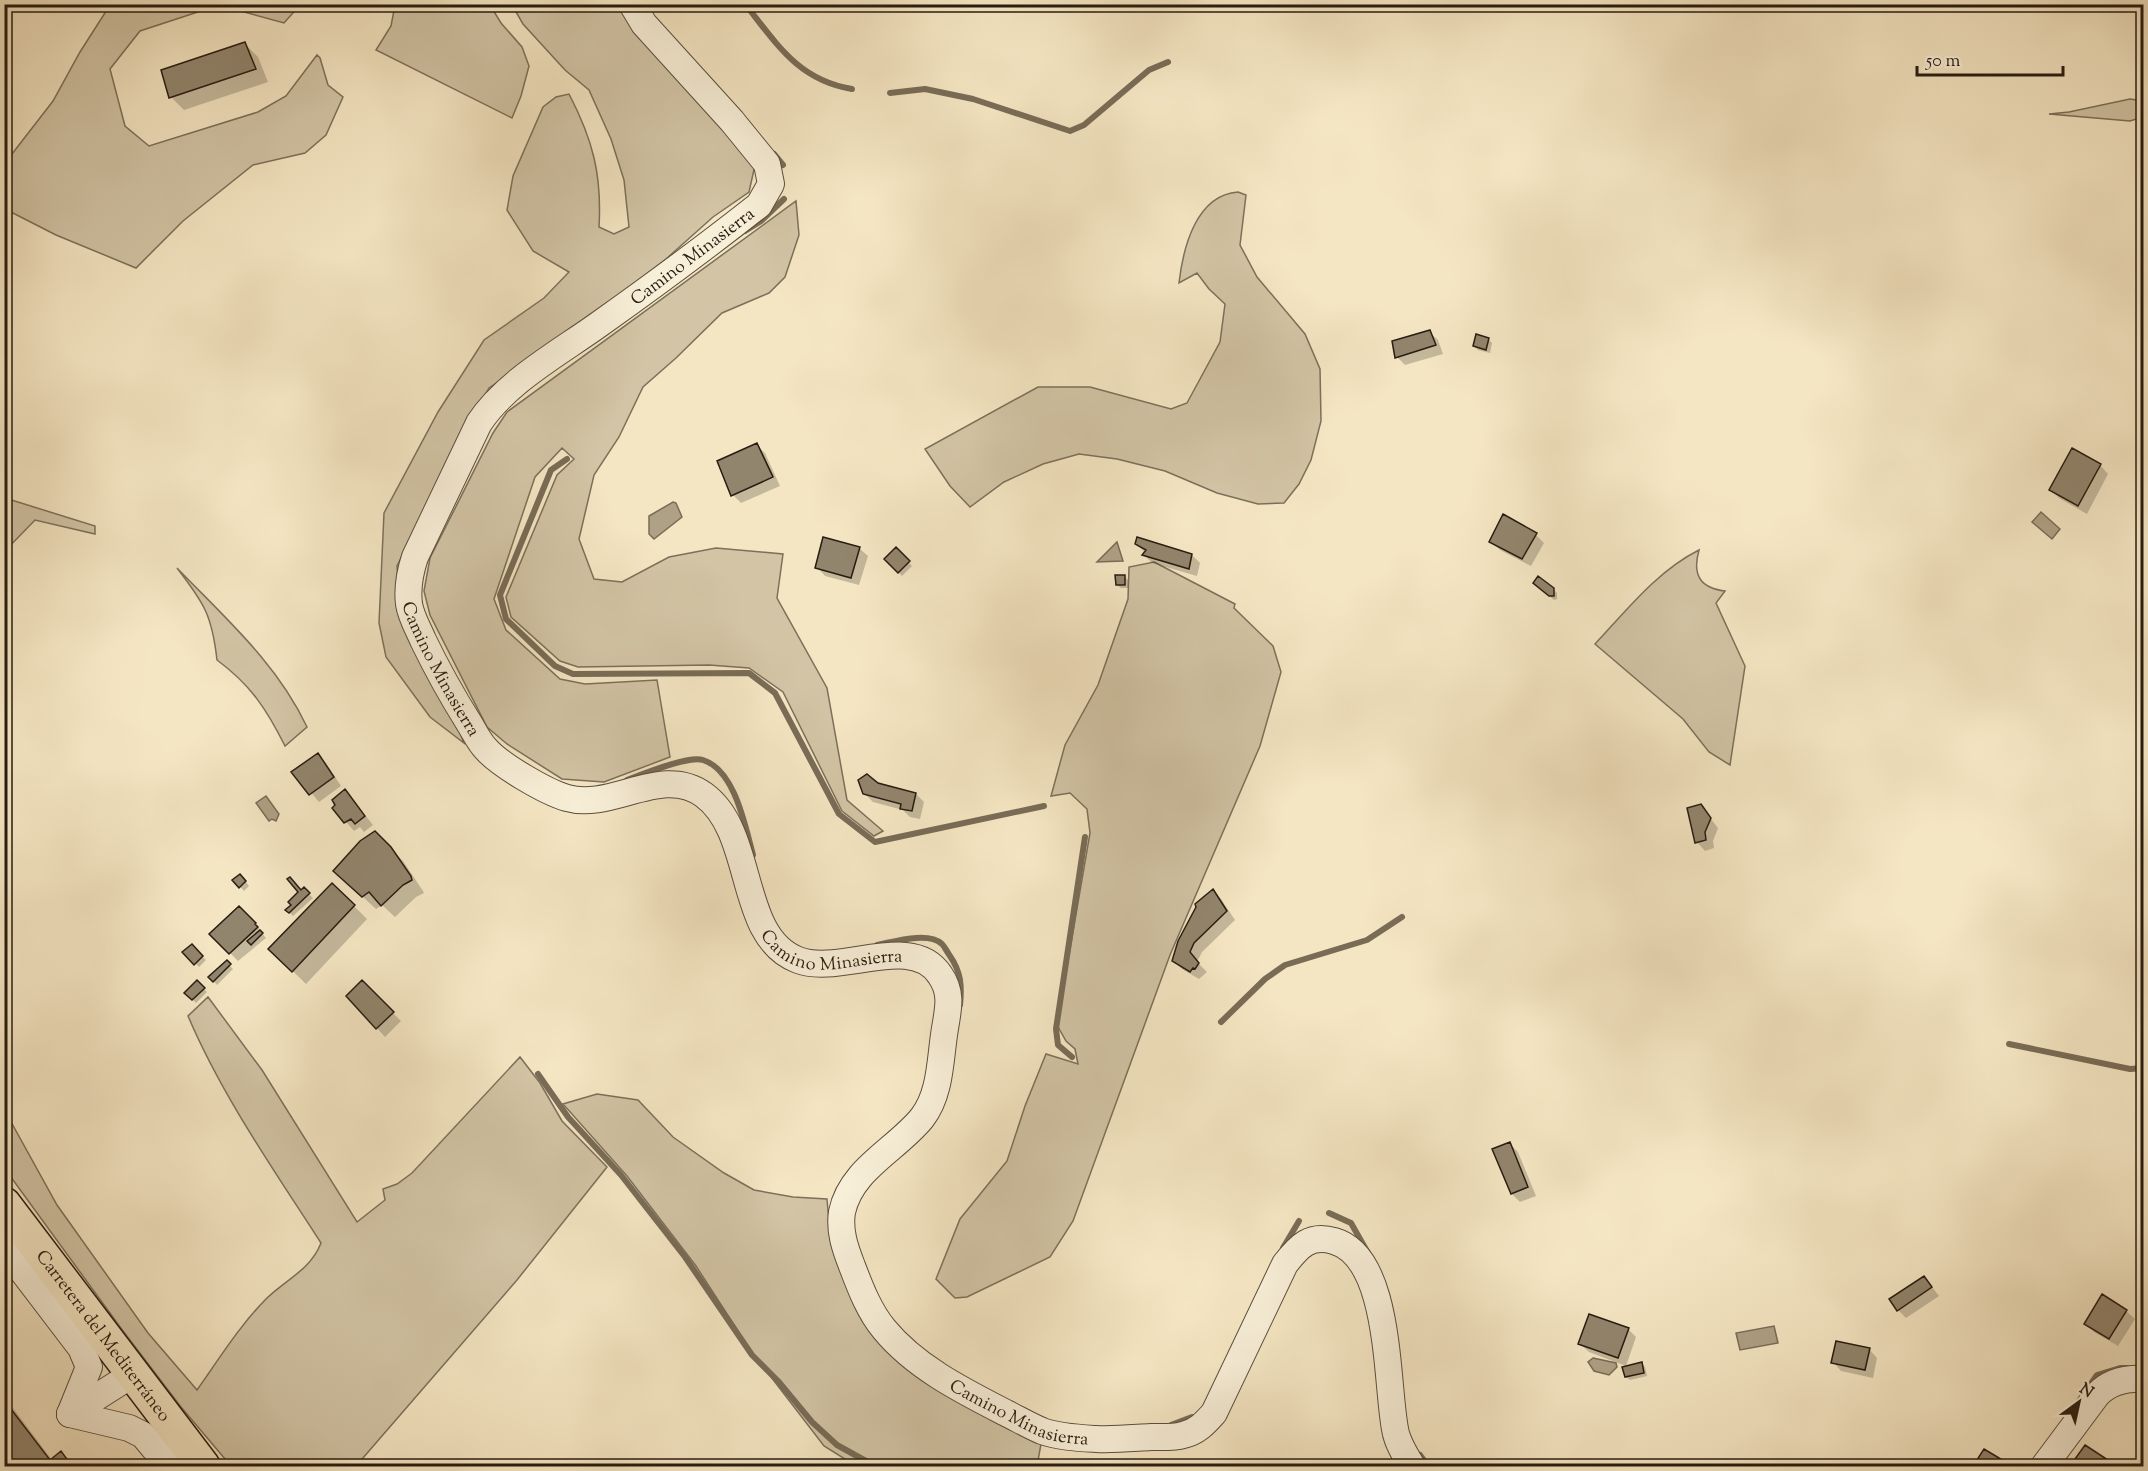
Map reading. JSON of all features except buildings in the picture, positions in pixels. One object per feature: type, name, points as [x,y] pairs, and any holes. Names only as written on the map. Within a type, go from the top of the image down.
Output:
[{"type":"highway","name":"Carretera del Mediterráneo","points":[[4,1204],[203,1467]]},
{"type":"street","name":"Camino Minasierra","points":[[632,4],[644,24],[732,121],[766,164],[771,184],[759,205],[636,298],[517,383],[488,410],[474,433],[415,557],[410,573],[409,603],[414,620],[441,679],[486,750],[523,777],[549,790],[568,798],[586,800],[668,783],[684,785],[701,792],[715,804],[731,829],[763,927],[778,948],[788,955],[801,962],[820,964],[838,964],[894,955],[912,956],[929,962],[938,970],[950,995],[937,1085],[932,1102],[922,1118],[859,1177],[848,1192],[841,1221],[843,1242],[859,1284],[881,1327],[902,1348],[974,1397],[1041,1431],[1097,1439],[1181,1436],[1203,1426],[1214,1413],[1290,1258],[1308,1241],[1322,1237],[1342,1243],[1354,1253],[1363,1265],[1377,1297],[1384,1332],[1395,1431],[1412,1467]]},
{"type":"street","points":[[4,1247],[81,1348],[89,1367],[70,1414]]},
{"type":"street","points":[[70,1414],[133,1374]]},
{"type":"street","points":[[2044,1467],[2104,1387],[2123,1380],[2144,1379]]},
{"type":"street","points":[[70,1414],[129,1428],[143,1435],[169,1467]]},
{"type":"shaded area","points":[[110,5],[219,5],[140,31],[110,69],[125,126],[149,146],[258,112],[286,96],[317,55],[328,85],[343,97],[326,135],[305,153],[253,165],[183,221],[136,268],[56,235],[5,209],[5,163],[53,101],[80,52]]},
{"type":"shaded area","points":[[219,5],[300,5],[284,23]]},
{"type":"shaded area","points":[[395,5],[490,5],[501,23],[522,47],[529,66],[512,118],[376,50],[391,26]]},
{"type":"shaded area","points":[[512,5],[621,5],[755,165],[749,192],[713,217],[666,259],[584,323],[489,388],[397,566],[401,618],[455,720],[464,743],[430,717],[386,657],[379,623],[384,513],[438,412],[484,340],[544,298],[569,272],[533,251],[507,210],[513,176],[543,107],[556,97],[569,94],[590,143],[599,191],[599,227],[614,234],[629,227],[624,180],[611,139],[589,90],[565,70],[523,24]]},
{"type":"shaded area","points":[[2130,99],[2143,101],[2143,117],[2130,121],[2049,114],[2069,112]]},
{"type":"shaded area","points":[[1238,192],[1246,195],[1240,245],[1257,277],[1305,334],[1320,369],[1321,421],[1311,460],[1299,484],[1284,503],[1258,504],[1217,493],[1165,471],[1117,459],[1079,454],[1043,464],[1004,482],[970,507],[950,486],[925,449],[1038,387],[1090,387],[1171,409],[1187,403],[1220,342],[1225,304],[1209,289],[1197,273],[1179,283],[1184,254],[1194,225],[1202,213],[1224,195]]},
{"type":"shaded area","points":[[796,201],[799,235],[785,277],[769,293],[722,313],[643,387],[619,437],[594,475],[579,539],[594,579],[622,582],[669,557],[716,548],[783,554],[777,598],[827,688],[847,800],[883,831],[874,836],[842,811],[783,692],[749,668],[709,665],[578,667],[560,661],[511,617],[506,597],[557,475],[574,459],[562,448],[535,477],[494,599],[506,630],[560,679],[585,684],[657,680],[670,757],[604,782],[562,779],[507,744],[487,727],[430,615],[424,591],[430,558],[493,433],[507,412]]},
{"type":"shaded area","points":[[5,498],[95,526],[95,534],[35,520],[5,551]]},
{"type":"shaded area","points":[[673,502],[676,503],[682,517],[654,539],[649,534],[649,516]]},
{"type":"shaded area","points":[[2041,512],[2060,529],[2052,539],[2032,522]]},
{"type":"shaded area","points":[[1117,542],[1123,561],[1097,562]]},
{"type":"shaded area","points":[[1699,550],[1697,567],[1700,579],[1709,587],[1725,591],[1716,603],[1745,666],[1730,765],[1709,752],[1683,719],[1595,644],[1656,580]]},
{"type":"shaded area","points":[[1154,562],[1235,604],[1234,608],[1273,646],[1281,672],[1260,746],[1170,955],[1073,1221],[1050,1257],[967,1297],[955,1298],[936,1279],[960,1219],[1007,1161],[1025,1106],[1046,1054],[1078,1064],[1075,1049],[1066,1041],[1057,1025],[1090,833],[1087,809],[1070,793],[1051,796],[1065,745],[1098,685],[1128,599],[1129,567]]},
{"type":"shaded area","points":[[177,568],[249,642],[281,682],[295,704],[307,727],[285,746],[257,699],[229,669],[217,660],[205,610]]},
{"type":"shaded area","points":[[266,796],[279,814],[276,821],[272,819],[269,821],[256,803]]},
{"type":"shaded area","points":[[208,997],[262,1070],[357,1222],[385,1200],[383,1189],[397,1184],[412,1173],[520,1057],[540,1083],[562,1121],[607,1167],[517,1280],[356,1466],[231,1466],[181,1407],[123,1331],[5,1169],[5,1111],[57,1205],[148,1333],[197,1390],[248,1319],[267,1298],[305,1267],[321,1243],[233,1104],[188,1016]]},
{"type":"shaded area","points":[[597,1094],[638,1100],[673,1137],[724,1173],[754,1190],[793,1197],[827,1199],[830,1226],[837,1253],[855,1304],[1041,1444],[1037,1466],[856,1466],[824,1446],[751,1351],[696,1266],[627,1176],[563,1104]]},
{"type":"shaded area","points":[[1774,1326],[1778,1343],[1740,1350],[1736,1333]]},
{"type":"shaded area","points":[[1593,1358],[1616,1363],[1617,1367],[1609,1375],[1594,1371],[1588,1362]]},
{"type":"waterway","points":[[745,4],[779,46],[803,69],[817,78],[852,89]]},
{"type":"waterway","points":[[890,93],[925,89],[973,99],[1070,131],[1084,125],[1149,70],[1168,62]]},
{"type":"waterway","points":[[774,154],[783,165]]},
{"type":"waterway","points":[[745,231],[761,221],[784,199]]},
{"type":"waterway","points":[[567,459],[551,470],[500,595],[506,619],[555,666],[573,674],[749,673],[775,693],[839,814],[875,842],[1044,806]]},
{"type":"waterway","points":[[627,780],[687,760],[703,760],[714,766],[723,775],[737,800],[753,855]]},
{"type":"waterway","points":[[1072,1057],[1058,1045],[1056,1029],[1085,837]]},
{"type":"waterway","points":[[1221,1022],[1265,979],[1285,965],[1367,940],[1402,917]]},
{"type":"waterway","points":[[877,945],[920,938],[936,940],[942,944],[959,974],[960,1005]]},
{"type":"waterway","points":[[2009,1044],[2130,1069],[2144,1068]]},
{"type":"waterway","points":[[538,1074],[568,1117],[621,1175],[685,1257],[752,1355],[778,1381],[812,1422],[837,1445],[875,1466]]},
{"type":"waterway","points":[[1329,1213],[1351,1223],[1368,1253]]},
{"type":"waterway","points":[[1283,1248],[1299,1221]]},
{"type":"waterway","points":[[2088,1388],[2097,1375],[2127,1368]]},
{"type":"waterway","points":[[1171,1425],[1192,1417]]},
{"type":"waterway","points":[[1420,1455],[1428,1466]]}]
